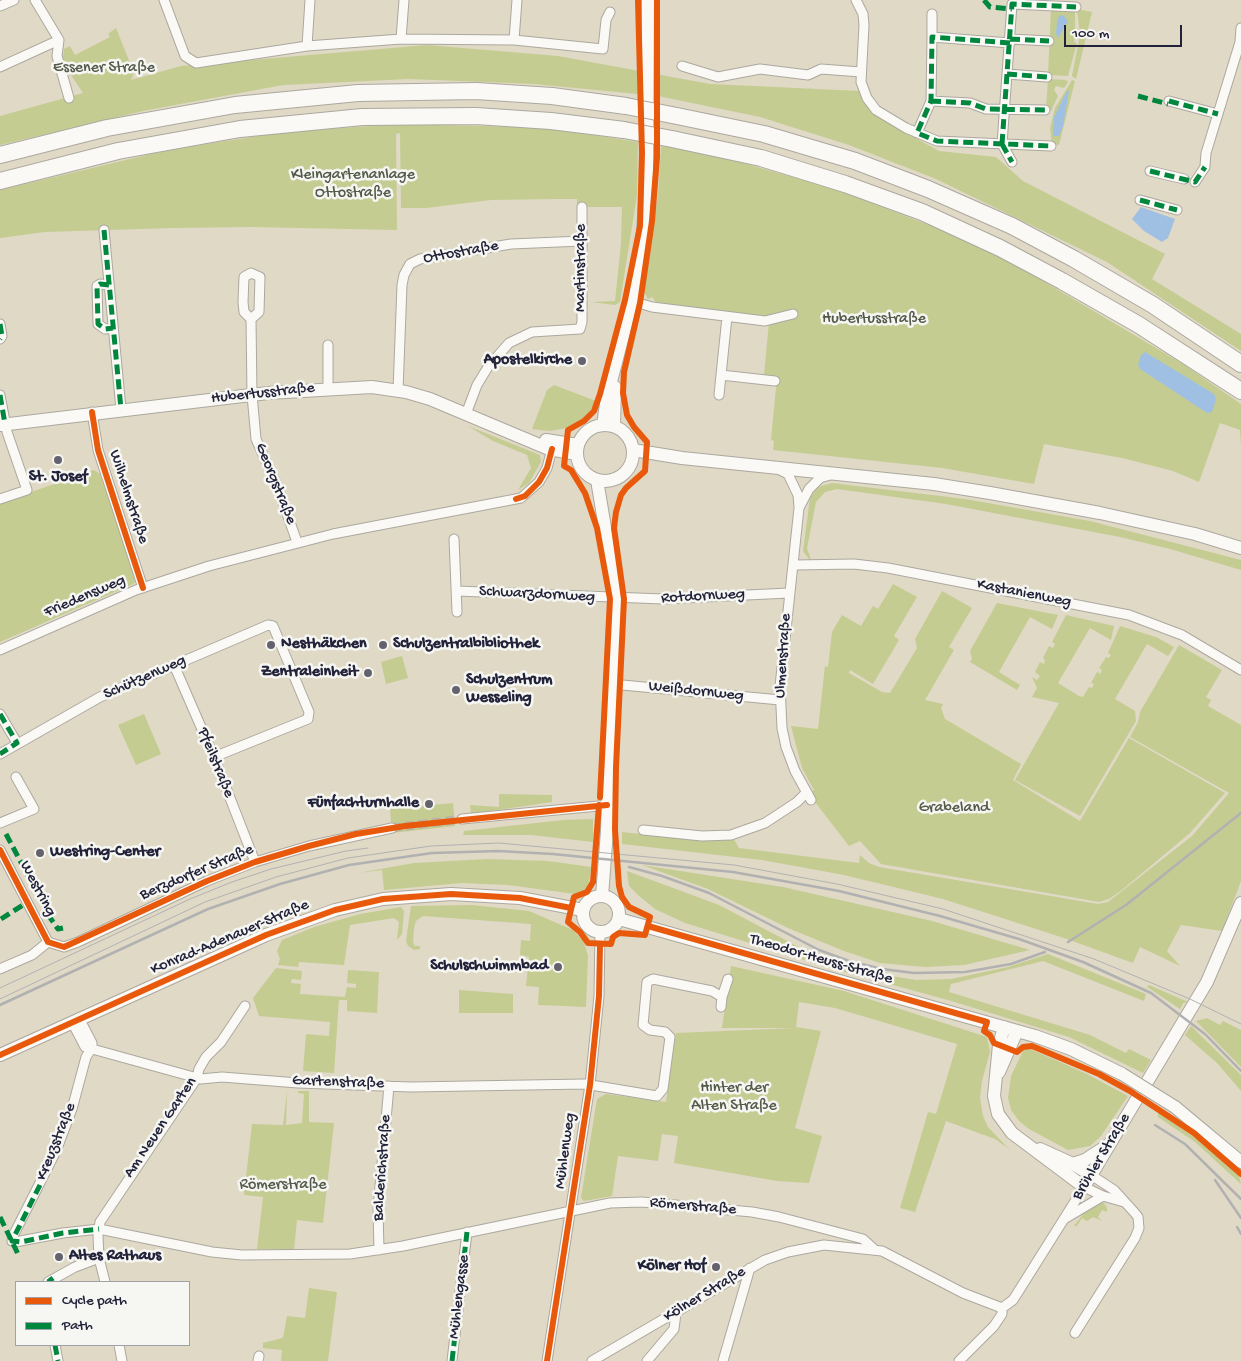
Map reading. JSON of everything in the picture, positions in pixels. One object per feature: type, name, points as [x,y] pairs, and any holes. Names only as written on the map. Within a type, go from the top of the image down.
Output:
[{"type":"highway","points":[[0,155],[107,128],[235,105],[358,93],[476,91],[552,96],[626,106],[791,142],[854,161],[928,189],[1012,226],[1074,259],[1153,305],[1241,364]]},
{"type":"highway","points":[[0,181],[118,151],[230,131],[362,117],[476,116],[551,121],[624,130],[760,158],[846,184],[931,216],[1000,248],[1062,280],[1139,325],[1241,391]]},
{"type":"street","points":[[0,6],[14,0]]},
{"type":"street","points":[[34,0],[60,40],[56,56],[69,98]]},
{"type":"street","points":[[164,0],[185,56],[196,63],[308,46],[401,39],[514,40],[603,49],[606,20],[610,12]]},
{"type":"street","points":[[308,46],[310,0]]},
{"type":"street","points":[[401,39],[404,0]]},
{"type":"street","points":[[514,40],[517,0]]},
{"type":"street","points":[[608,425],[615,364],[632,301],[642,246],[646,200],[648,0]]},
{"type":"street","points":[[856,0],[863,14],[864,25],[861,72],[863,90],[871,104],[890,119],[937,141],[1051,146]]},
{"type":"street","points":[[1012,162],[1002,144],[1006,110],[1012,4],[1076,7]]},
{"type":"street","points":[[917,133],[931,101],[932,14]]},
{"type":"street","points":[[1195,182],[1205,167],[1206,153],[1240,42],[1241,28]]},
{"type":"street","points":[[932,37],[1050,41]]},
{"type":"street","points":[[0,67],[60,40]]},
{"type":"street","points":[[682,66],[718,77],[760,69],[808,75],[821,68],[861,72]]},
{"type":"street","points":[[1008,74],[1047,77]]},
{"type":"street","points":[[931,101],[970,104],[986,109],[1045,110]]},
{"type":"street","points":[[1169,101],[1218,114]]},
{"type":"street","points":[[1150,171],[1184,179]]},
{"type":"street","points":[[1140,200],[1177,210]]},
{"type":"street","name":"Martinstraße","points":[[466,414],[482,376],[509,343],[532,332],[580,329],[582,322],[582,207]]},
{"type":"street","points":[[104,230],[121,409]]},
{"type":"street","name":"Ottostraße","points":[[398,391],[402,285],[404,275],[410,264],[420,259],[438,255],[511,244],[582,241]]},
{"type":"street","points":[[109,285],[100,284],[97,286],[98,324],[105,329],[114,328]]},
{"type":"street","points":[[632,301],[652,307],[727,318],[765,321],[792,314]]},
{"type":"street","points":[[719,395],[727,318]]},
{"type":"street","name":"Georgstraße","points":[[251,320],[252,395],[256,439],[278,488],[298,542]]},
{"type":"street","points":[[0,324],[2,336],[0,339]]},
{"type":"street","points":[[328,346],[328,388]]},
{"type":"street","points":[[721,375],[775,380]]},
{"type":"street","name":"Hubertusstraße","points":[[2,424],[92,412],[252,395],[328,388],[372,387],[430,399],[552,450],[577,449]]},
{"type":"street","points":[[0,395],[2,424],[27,490],[0,499]]},
{"type":"street","name":"Wilhelmstraße","points":[[92,412],[98,450],[143,588]]},
{"type":"street","points":[[608,425],[627,435],[633,456],[623,475],[603,481],[584,473],[577,449],[588,431],[608,425]]},
{"type":"street","name":"Hubertusstraße","points":[[518,436],[577,449]]},
{"type":"street","name":"Friedensweg","points":[[0,650],[98,605],[209,566],[298,542],[521,498],[539,482],[547,468],[552,450]]},
{"type":"street","points":[[633,456],[773,466],[934,484],[1091,511],[1195,534],[1241,548]]},
{"type":"street","name":"Ulmenstraße","points":[[643,830],[702,836],[731,835],[765,822],[808,796],[786,747],[782,728],[780,700],[789,594],[795,565],[799,508],[798,495],[788,474],[773,466]]},
{"type":"street","name":"Ulmenstraße","points":[[799,508],[809,489],[820,478],[836,474]]},
{"type":"street","points":[[602,896],[617,599],[605,527],[603,481]]},
{"type":"street","name":"Schwarzdornweg","points":[[454,539],[458,591],[457,612]]},
{"type":"street","name":"Kastanienweg","points":[[795,565],[854,564],[888,568],[1129,615],[1157,624],[1182,636],[1241,670]]},
{"type":"street","name":"Schwarzdornweg","points":[[458,591],[617,599]]},
{"type":"street","name":"Rotdornweg","points":[[617,599],[663,600],[789,594]]},
{"type":"street","name":"Schützenweg","points":[[0,754],[93,700],[268,625],[273,626],[276,629],[308,712],[308,719],[214,757]]},
{"type":"street","name":"Pfeilstraße","points":[[174,665],[214,757],[255,862]]},
{"type":"street","name":"Weißdornweg","points":[[612,684],[780,700]]},
{"type":"street","points":[[0,714],[17,743]]},
{"type":"street","points":[[0,823],[34,809],[16,777]]},
{"type":"street","points":[[462,819],[608,804]]},
{"type":"street","name":"Berzdorfer Straße","points":[[48,942],[64,947],[78,942],[207,881],[255,862],[309,846],[392,828]]},
{"type":"street","name":"Westring","points":[[0,850],[48,942],[32,955],[0,970]]},
{"type":"street","name":"Konrad-Adenauer-Straße","points":[[0,1055],[286,926],[335,910],[368,902],[429,894],[482,894],[520,898],[583,910]]},
{"type":"street","points":[[602,896],[616,903],[618,918],[612,929],[595,932],[586,925],[583,910],[590,899],[602,896]]},
{"type":"street","name":"Brühler Straße","points":[[1002,1308],[1013,1300],[1066,1218],[1207,982],[1241,903]]},
{"type":"street","name":"Theodor-Heuss-Straße","points":[[618,918],[1004,1027],[1071,1049],[1122,1074],[1175,1107],[1241,1162]]},
{"type":"street","name":"Mühlenweg","points":[[547,1361],[590,1085],[599,996],[600,932]]},
{"type":"street","points":[[721,1007],[728,979]]},
{"type":"street","name":"Gartenstraße","points":[[92,1048],[197,1078],[222,1077],[390,1086],[590,1085],[656,1096],[663,1089],[670,1038],[665,1032],[650,1030],[643,1025],[647,982],[653,980],[676,983],[712,992],[722,997]]},
{"type":"street","name":"Am Neuen Garten","points":[[99,1229],[100,1222],[125,1183],[197,1078],[199,1069],[206,1057],[221,1042],[245,1006]]},
{"type":"street","points":[[76,1020],[85,1047],[92,1048]]},
{"type":"street","points":[[1004,1027],[999,1045],[994,1096],[998,1114],[1007,1128],[1084,1187],[1103,1196],[1124,1202]]},
{"type":"street","points":[[995,1080],[1017,1031]]},
{"type":"street","name":"Kreuzstraße","points":[[15,1234],[56,1151],[72,1109],[86,1057],[92,1048]]},
{"type":"street","name":"Balderichstraße","points":[[379,1250],[378,1209],[390,1086]]},
{"type":"street","points":[[1019,1139],[1073,1164],[1114,1190],[1138,1217],[1137,1232],[1075,1334]]},
{"type":"street","points":[[1073,1164],[1085,1160],[1110,1144]]},
{"type":"street","points":[[1066,1218],[1103,1196]]},
{"type":"street","name":"Römerstraße","points":[[15,1234],[12,1241],[21,1242],[99,1229],[212,1252],[242,1256],[330,1256],[379,1250],[610,1203],[642,1202],[752,1212],[863,1239],[874,1249]]},
{"type":"street","points":[[820,1227],[824,1245]]},
{"type":"street","points":[[99,1229],[99,1258],[105,1281]]},
{"type":"street","name":"Mühlengasse","points":[[452,1361],[467,1232]]},
{"type":"street","name":"Kölner Straße","points":[[592,1361],[750,1268],[788,1252],[824,1245],[874,1249],[895,1256],[963,1293],[1002,1308]]},
{"type":"street","points":[[51,1280],[99,1258]]},
{"type":"street","points":[[723,1361],[750,1268]]},
{"type":"street","points":[[959,1361],[994,1326],[1002,1314],[1002,1308]]},
{"type":"street","points":[[647,1361],[674,1329],[676,1313]]},
{"type":"street","points":[[55,1346],[58,1361]]},
{"type":"street","points":[[119,1346],[122,1361]]},
{"type":"green space","points":[[1051,8],[1075,9],[1077,36],[1074,42],[1077,43],[1068,76],[1048,75]]},
{"type":"green space","points":[[1077,9],[1092,12],[1076,79],[1072,76],[1080,35]]},
{"type":"green space","name":"Essener Straße","points":[[116,28],[134,73],[131,80],[181,66],[427,45],[558,56],[710,84],[861,91],[872,111],[939,151],[996,157],[1023,181],[1165,254],[1152,279],[1241,334],[1241,351],[1107,262],[936,179],[849,145],[760,117],[658,96],[534,84],[409,79],[283,85],[143,111],[0,145],[0,116],[83,93],[65,66],[63,58],[64,49],[70,46],[75,55],[110,37],[108,34]]},
{"type":"green space","points":[[1048,79],[1066,80],[1068,82],[1064,88],[1056,86],[1054,90],[1058,96],[1051,111],[1046,110]]},
{"type":"green space","points":[[1072,80],[1075,81],[1059,145],[1052,144],[1050,128],[1055,108]]},
{"type":"green space","name":"Kleingartenanlage Ottostraße","points":[[398,124],[524,127],[567,131],[638,142],[637,195],[620,302],[615,305],[591,302],[615,301],[621,244],[622,207],[577,207],[577,199],[554,199],[491,200],[426,208],[401,208],[400,133],[396,134],[397,230],[250,227],[173,228],[45,232],[0,238],[0,190],[155,153],[206,144],[285,132]]},
{"type":"green space","name":"Hubertusstraße","points":[[661,146],[673,148],[674,146],[715,155],[838,190],[942,230],[1011,262],[1183,364],[1241,404],[1241,446],[1240,430],[1220,423],[1199,482],[1173,471],[1122,458],[1044,444],[1034,484],[942,468],[773,450],[774,441],[771,440],[777,377],[764,375],[769,322],[772,317],[653,305],[655,301],[652,297],[648,299],[644,292],[658,194]]},
{"type":"green space","points":[[554,385],[596,401],[584,418],[566,428],[550,431],[532,429],[547,390]]},
{"type":"green space","points":[[468,426],[540,455],[541,462],[529,483],[518,490],[531,468],[527,455],[493,441]]},
{"type":"green space","points":[[94,470],[100,474],[136,581],[133,584],[0,642],[0,503]]},
{"type":"green space","points":[[832,483],[965,499],[1090,521],[1241,560],[1241,570],[1170,549],[1120,537],[946,504],[837,489],[825,492],[816,502],[807,548],[811,560],[803,551],[810,498],[818,487]]},
{"type":"green space","name":"Grabeland","points":[[893,584],[917,597],[894,636],[899,640],[873,684],[850,670],[849,673],[882,692],[890,693],[917,648],[915,639],[942,591],[972,608],[949,647],[954,650],[925,700],[943,704],[941,708],[945,719],[1021,764],[1013,780],[1080,821],[1129,738],[1225,793],[1190,833],[1122,890],[1109,899],[1099,902],[881,864],[860,841],[849,846],[815,802],[811,792],[814,790],[802,768],[791,726],[818,729],[825,666],[828,667],[832,632],[842,615],[861,626],[873,606],[878,609]]},
{"type":"green space","points":[[997,603],[1058,615],[1052,629],[1030,617],[999,672],[1020,685],[1017,690],[970,662],[972,659],[970,651]]},
{"type":"green space","points":[[1066,615],[1114,626],[1111,640],[1090,628],[1058,683],[1079,696],[1083,697],[1089,687],[1092,688],[1094,684],[1091,683],[1097,672],[1100,674],[1102,670],[1099,668],[1106,657],[1109,658],[1111,655],[1108,653],[1120,626],[1156,637],[1174,647],[1168,656],[1147,644],[1115,699],[1135,711],[1136,721],[1080,816],[1015,780],[1059,703],[1032,697],[1037,688],[1032,677],[1037,680],[1040,676],[1035,672],[1040,662],[1044,664],[1045,660],[1043,658],[1049,646],[1053,648],[1055,644],[1052,642]]},
{"type":"green space","points":[[1179,645],[1222,670],[1206,697],[1211,700],[1208,706],[1241,725],[1241,881],[1222,931],[1181,925],[1167,951],[1180,966],[1140,947],[1133,963],[1064,938],[943,899],[844,875],[762,860],[622,844],[622,832],[703,841],[734,839],[739,848],[859,863],[860,855],[869,863],[879,867],[1098,904],[1108,902],[1192,836],[1229,793],[1130,737],[1138,722],[1140,712]]},
{"type":"green space","points":[[402,656],[408,678],[386,684],[381,662]]},
{"type":"green space","points":[[144,714],[161,754],[136,765],[118,725]]},
{"type":"green space","points":[[499,794],[552,795],[552,802],[471,814],[470,805],[499,807]]},
{"type":"green space","name":"Fünfachturnhalle","points":[[453,803],[455,826],[392,833],[390,809]]},
{"type":"green space","points":[[593,819],[593,842],[531,835],[463,835],[464,831],[563,820]]},
{"type":"green space","points":[[488,859],[548,861],[591,867],[589,882],[586,889],[575,894],[508,885],[462,883],[384,890],[382,870],[358,873],[414,863]]},
{"type":"green space","points":[[642,865],[783,887],[932,921],[1030,950],[964,965],[925,967],[880,963],[844,951],[788,928],[708,889]]},
{"type":"green space","points":[[627,871],[719,905],[812,954],[885,975],[916,980],[951,979],[1008,967],[1048,954],[1146,994],[1144,1001],[1043,961],[951,984],[949,992],[1090,1035],[1126,1053],[1129,1049],[1151,1060],[1143,1073],[1069,1037],[948,1000],[834,969],[685,923],[655,909],[638,895],[629,886]]},
{"type":"green space","name":"Schulschwimmbad","points":[[472,905],[529,911],[573,930],[584,942],[588,956],[586,1007],[538,1005],[539,987],[526,986],[529,957],[520,955],[521,940],[530,941],[531,924],[423,916],[416,921],[414,928],[413,942],[415,946],[420,946],[420,949],[414,950],[408,946],[406,941],[411,906]]},
{"type":"green space","points":[[401,907],[404,911],[402,934],[397,940],[399,922],[394,918],[350,925],[344,965],[299,962],[298,967],[278,965],[280,959],[277,951],[282,940],[314,927],[360,914]]},
{"type":"green space","name":"Hinter der Alten Straße","points":[[731,966],[844,991],[987,1037],[990,1052],[982,1081],[980,1098],[983,1116],[988,1127],[1009,1149],[995,1139],[946,1121],[915,1212],[900,1208],[928,1112],[936,1114],[957,1044],[835,1008],[799,1002],[796,1027],[821,1031],[795,1128],[822,1136],[809,1183],[777,1181],[674,1163],[678,1136],[662,1134],[658,1161],[618,1156],[612,1196],[584,1201],[581,1198],[597,1099],[606,1094],[666,1102],[676,1033],[795,1028],[722,1028]]},
{"type":"green space","points":[[276,968],[302,971],[301,980],[292,979],[291,983],[301,984],[300,994],[345,997],[347,987],[356,988],[356,984],[347,983],[348,970],[379,972],[377,1013],[347,1011],[347,1000],[339,1000],[334,1073],[303,1071],[306,1034],[329,1036],[330,1022],[259,1016],[253,998]]},
{"type":"green space","points":[[1149,985],[1188,1002],[1183,1003],[1180,1009],[1147,987]]},
{"type":"green space","points":[[459,990],[513,994],[513,1013],[459,1013]]},
{"type":"green space","points":[[1207,1018],[1220,1025],[1223,1021],[1241,1030],[1241,1067],[1196,1021]]},
{"type":"green space","points":[[1191,1026],[1241,1075],[1241,1091],[1217,1063],[1185,1035]]},
{"type":"green space","points":[[1024,1049],[1030,1049],[1085,1073],[1128,1096],[1101,1136],[1090,1146],[1068,1150],[1029,1129],[1019,1121],[1011,1110],[1008,1098],[1011,1076]]},
{"type":"green space","points":[[287,1090],[286,1125],[302,1123],[304,1094],[298,1093],[298,1091],[309,1091],[309,1122],[334,1123],[323,1223],[297,1220],[294,1250],[257,1249],[263,1197],[244,1195],[252,1124],[283,1125]]},
{"type":"green space","points":[[1158,1112],[1197,1139],[1239,1176],[1241,1184],[1195,1142],[1158,1117]]},
{"type":"green space","points":[[1098,1203],[1104,1203],[1107,1208],[1107,1212],[1102,1210],[1098,1217],[1102,1221],[1093,1217],[1087,1221],[1082,1218],[1077,1226],[1074,1226],[1084,1213]]},
{"type":"green space","points":[[309,1288],[337,1292],[328,1361],[281,1361],[282,1350],[263,1348],[263,1343],[283,1338],[287,1316],[305,1318]]},
{"type":"water","points":[[1063,15],[1068,21],[1058,38],[1056,33],[1057,22],[1059,16]]},
{"type":"water","points":[[1067,91],[1069,91],[1063,126],[1059,136],[1053,136],[1054,117]]},
{"type":"water","points":[[1141,207],[1175,219],[1168,238],[1162,242],[1144,231],[1132,219]]},
{"type":"water","points":[[1145,352],[1214,394],[1216,399],[1212,412],[1207,413],[1140,369],[1138,365],[1141,355]]},
{"type":"tunnel","points":[[392,828],[462,819]]},
{"type":"tram line","points":[[0,999],[205,902],[276,877],[348,858],[431,846],[499,843],[734,865],[837,884],[943,909],[1094,959],[1190,999],[1241,1024]]},
{"type":"tram line","points":[[0,988],[190,899],[232,882],[271,869],[346,851],[368,848]]},
{"type":"railway","points":[[1068,942],[1126,905],[1241,813]]},
{"type":"railway","points":[[0,1005],[208,909],[280,884],[349,865],[432,853],[498,851],[553,854],[733,872],[839,891],[940,916],[1019,939],[1083,962],[1151,993],[1205,1034],[1241,1071]]},
{"type":"railway","points":[[629,867],[662,876],[709,893],[819,950],[849,961],[882,969],[914,973],[965,972],[1011,964],[1045,952]]},
{"type":"railway","points":[[1155,1125],[1185,1144],[1241,1199]]},
{"type":"railway","points":[[1215,1180],[1241,1218]]},
{"type":"railway","points":[[1237,1227],[1241,1234]]},
{"type":"marked path","points":[[984,0],[990,7],[1012,9]]},
{"type":"marked path","points":[[1002,144],[1012,4],[1076,7]]},
{"type":"marked path","points":[[1010,43],[932,37],[931,101],[917,133],[937,141],[1051,146]]},
{"type":"marked path","points":[[1010,39],[1049,41]]},
{"type":"marked path","points":[[1007,74],[1047,77]]},
{"type":"marked path","points":[[1138,96],[1168,104]]},
{"type":"marked path","points":[[931,101],[970,103],[986,109],[1045,110]]},
{"type":"marked path","points":[[1169,101],[1218,114]]},
{"type":"marked path","points":[[1002,144],[1012,162]]},
{"type":"marked path","points":[[1150,171],[1195,182],[1205,167]]},
{"type":"marked path","points":[[1140,200],[1177,210]]},
{"type":"marked path","points":[[104,230],[121,409]]},
{"type":"marked path","points":[[109,285],[100,284],[97,286],[98,324],[105,329],[113,328]]},
{"type":"marked path","points":[[0,324],[2,336],[0,339]]},
{"type":"marked path","points":[[0,395],[5,424]]},
{"type":"marked path","points":[[0,714],[17,743],[0,754]]},
{"type":"marked path","points":[[6,834],[51,919],[58,929],[63,928]]},
{"type":"marked path","points":[[1,919],[23,905]]},
{"type":"marked path","points":[[40,1185],[12,1241],[21,1242],[63,1233],[99,1229]]},
{"type":"marked path","points":[[0,1217],[18,1254]]},
{"type":"marked path","points":[[452,1361],[467,1232]]},
{"type":"marked path","points":[[49,1281],[53,1278]]},
{"type":"marked path","points":[[55,1346],[58,1361]]},
{"type":"cycle path","points":[[600,797],[610,599],[597,528],[585,493],[571,470],[564,466],[568,430],[584,421],[594,411],[600,394],[625,300],[640,226],[642,153],[638,0]]},
{"type":"cycle path","points":[[599,805],[593,882],[587,892],[574,897],[568,922],[580,932],[588,943],[611,944],[613,937],[619,933],[645,935],[650,917],[629,907],[622,897],[619,886],[615,830],[616,767],[624,599],[614,528],[621,495],[645,471],[647,442],[634,427],[627,415],[623,393],[624,372],[640,303],[652,221],[657,157],[657,0]]},
{"type":"cycle path","points":[[92,412],[98,450],[143,588]]},
{"type":"cycle path","points":[[516,499],[525,496],[539,482],[547,468],[552,449]]},
{"type":"cycle path","points":[[0,850],[48,942],[64,947],[207,881],[255,862],[309,846],[356,834],[405,826],[607,805]]},
{"type":"cycle path","points":[[0,1055],[266,935],[335,910],[383,899],[451,894],[520,898],[571,908]]},
{"type":"cycle path","points":[[648,926],[987,1022],[984,1031],[990,1035],[994,1043],[1017,1052],[1023,1047],[1032,1046],[1099,1074],[1130,1091],[1194,1133],[1241,1174]]},
{"type":"cycle path","points":[[547,1361],[590,1085],[599,996],[600,944]]},
{"type":"place","name":"Apostelkirche","points":[[582,361]]},
{"type":"place","name":"St. Josef","points":[[58,460]]},
{"type":"place","name":"Nesthäkchen","points":[[271,645]]},
{"type":"place","name":"Schulzentralbibliothek","points":[[383,645]]},
{"type":"place","name":"Zentraleinheit","points":[[368,673]]},
{"type":"place","name":"Schulzentrum Wesseling","points":[[456,690]]},
{"type":"place","name":"Fünfachturnhalle","points":[[429,804]]},
{"type":"place","name":"Westring-Center","points":[[40,853]]},
{"type":"place","name":"Schulschwimmbad","points":[[558,967]]},
{"type":"place","name":"Altes Rathaus","points":[[59,1257]]},
{"type":"place","name":"Kölner Hof","points":[[716,1267]]}]
